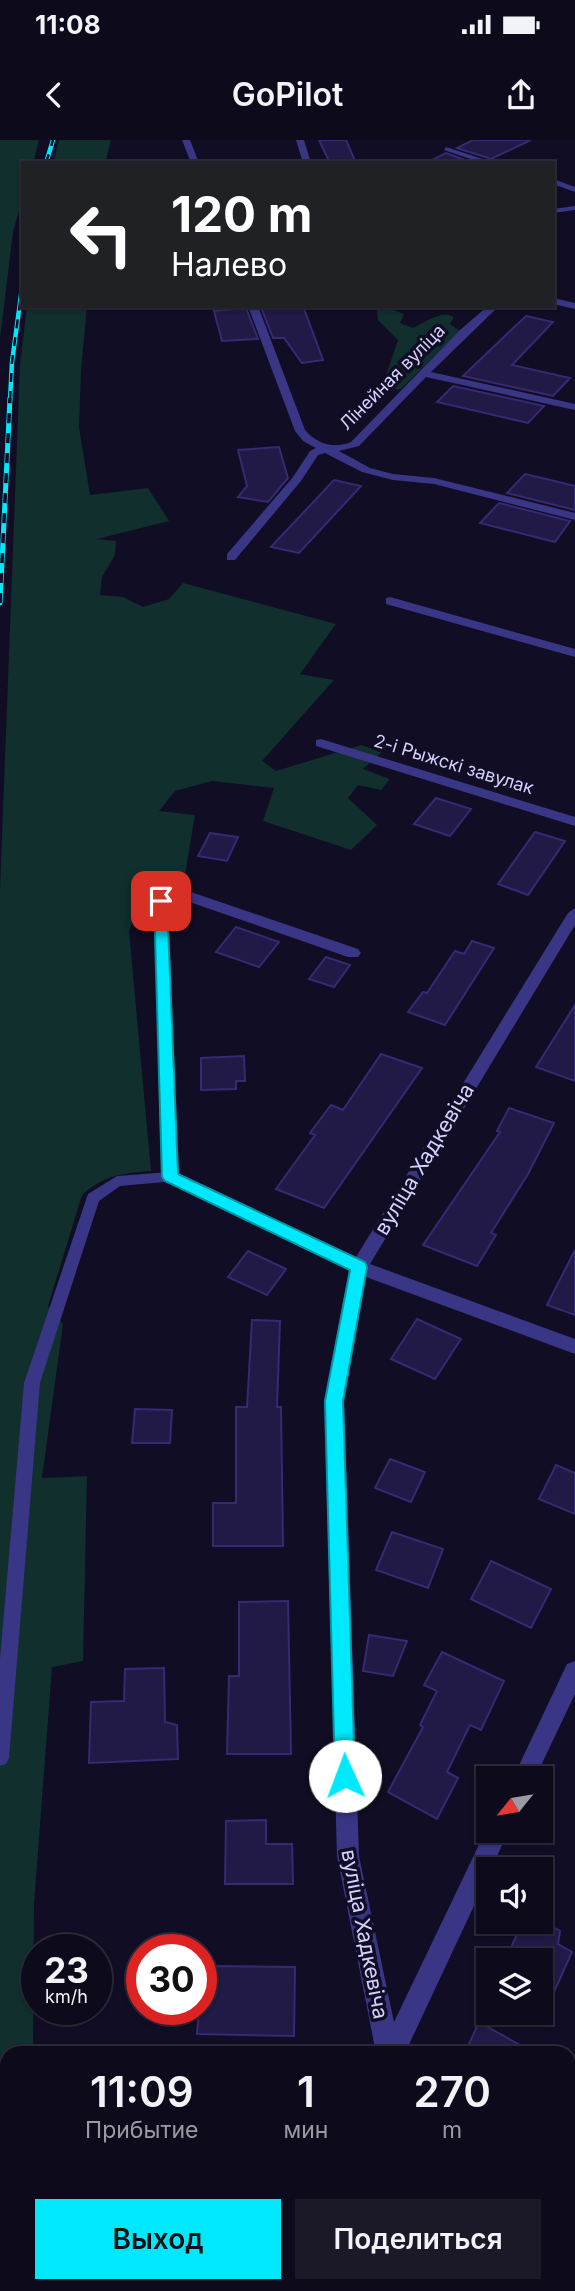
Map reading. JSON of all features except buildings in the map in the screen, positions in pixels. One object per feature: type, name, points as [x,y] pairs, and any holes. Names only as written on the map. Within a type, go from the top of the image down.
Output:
[{"type":"street","points":[[187,140],[194,161]]},
{"type":"street","points":[[300,140],[306,161]]},
{"type":"street","points":[[555,301],[575,306]]},
{"type":"street","points":[[254,308],[300,431],[307,439],[366,470],[393,477],[434,481],[575,517]]},
{"type":"street","name":"Лінейная вуліца","points":[[231,557],[297,479],[314,453],[326,448],[346,448],[355,444],[464,332],[492,308]]},
{"type":"street","points":[[425,374],[575,407]]},
{"type":"street","points":[[390,601],[575,653]]},
{"type":"street","name":"2-і Рыжскі завулак","points":[[321,743],[575,822]]},
{"type":"street","points":[[353,953],[183,894],[170,892],[161,901],[170,1177],[359,1267],[575,1347]]},
{"type":"street","name":"вуліца Хадкевіча","points":[[389,2046],[348,1856],[334,1401],[359,1267],[575,913]]},
{"type":"street","points":[[530,1766],[575,1671]]},
{"type":"street","points":[[393,2046],[492,1843]]},
{"type":"lane","points":[[446,149],[484,161]]},
{"type":"lane","points":[[555,182],[575,190]]},
{"type":"lane","points":[[555,211],[575,208]]},
{"type":"lane","points":[[0,1758],[32,1383],[93,1198],[117,1181],[170,1177]]},
{"type":"green space","points":[[0,140],[39,140],[34,161],[21,161],[21,204],[13,232],[0,339]]},
{"type":"green space","points":[[59,140],[111,140],[106,161],[54,161]]},
{"type":"green space","points":[[27,308],[87,308],[79,427],[90,495],[148,488],[169,521],[97,539],[116,541],[115,555],[102,577],[100,595],[123,597],[143,607],[169,599],[183,583],[336,624],[300,674],[334,680],[262,761],[276,771],[361,745],[382,752],[363,769],[390,779],[381,790],[358,785],[348,798],[377,825],[351,850],[263,821],[274,788],[212,781],[175,791],[159,811],[195,815],[184,881],[140,897],[129,931],[151,1171],[114,1176],[98,1183],[82,1195],[48,1306],[63,1324],[42,1478],[87,1476],[83,1661],[52,1667],[34,1934],[21,1934],[21,2025],[33,2025],[33,2046],[0,2046],[0,890],[20,364]]},
{"type":"green space","points":[[377,310],[394,310],[404,314],[400,323],[413,328],[434,318],[449,315],[454,317],[450,324],[460,331],[401,389],[390,389],[383,384],[398,340],[378,320]]},
{"type":"railway","points":[[47,161],[53,140]]},
{"type":"railway","points":[[10,400],[21,295]]},
{"type":"railway","points":[[0,603],[10,398]]},
{"type":"route","points":[[161,901],[170,1177],[359,1267],[334,1401],[345,1776]]}]
